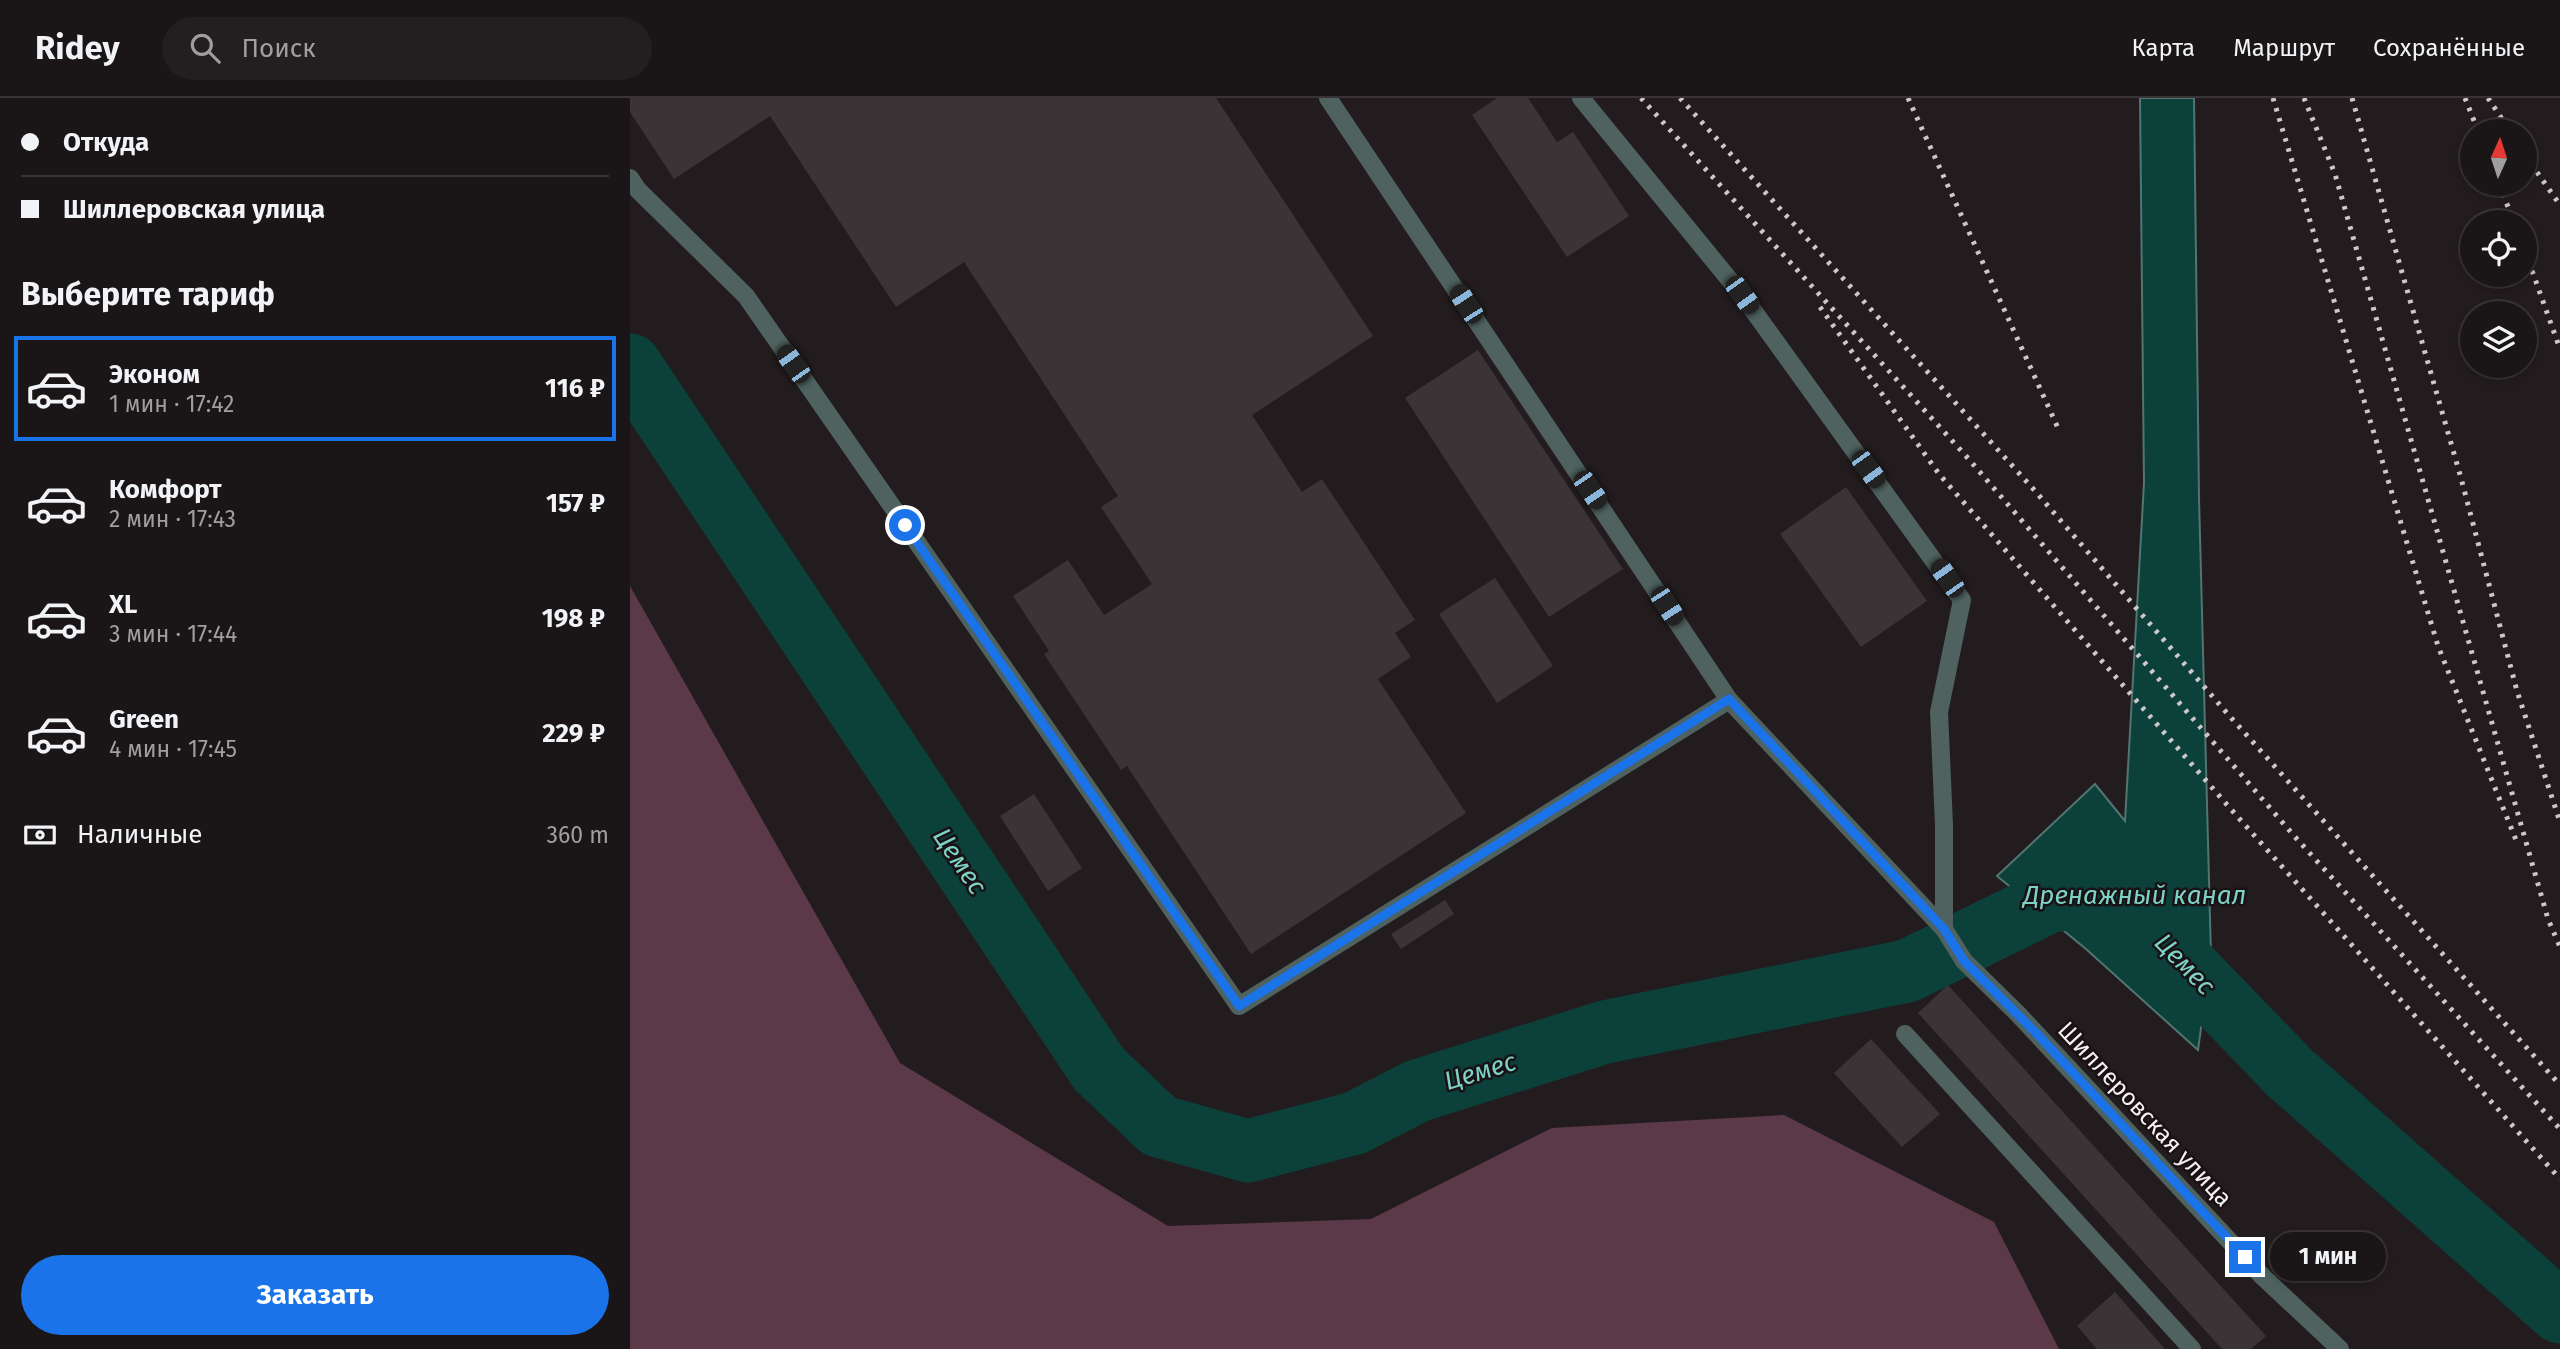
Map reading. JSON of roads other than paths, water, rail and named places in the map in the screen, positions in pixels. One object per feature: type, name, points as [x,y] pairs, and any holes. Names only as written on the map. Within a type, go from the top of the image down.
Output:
[{"type":"street","name":"Шиллеровская улица","points":[[1328,98],[1729,699],[1947,934],[1964,961],[2038,1035],[2263,1277],[2340,1349]]},
{"type":"street","points":[[1581,98],[1742,295],[1962,600],[1939,712],[1947,934]]},
{"type":"street","points":[[630,178],[638,190],[746,296],[1239,1006],[1729,699]]},
{"type":"street","points":[[1905,1034],[2192,1349]]},
{"type":"water","name":"Дренажный канал","points":[[2140,98],[2194,98],[2199,498],[2211,957],[2198,1050],[2086,949],[1997,876],[2095,784],[2125,821],[2144,483]]},
{"type":"waterway","name":"Цемес","points":[[630,365],[1099,1069],[1159,1126],[1248,1151],[1355,1123],[1417,1091],[1605,1032],[1907,971],[2050,901],[2080,898],[2139,917],[2290,1073],[2560,1312]]},
{"type":"railway","points":[[1641,98],[1966,456],[2296,838],[2560,1129]]},
{"type":"railway","points":[[1680,98],[2036,492],[2226,712],[2560,1085]]},
{"type":"railway","points":[[1908,98],[2058,428]]},
{"type":"railway","points":[[2273,98],[2438,646],[2518,845]]},
{"type":"railway","points":[[2304,98],[2335,174],[2548,919],[2560,947]]},
{"type":"railway","points":[[2352,98],[2461,478],[2517,691],[2560,822]]},
{"type":"railway","points":[[2465,98],[2473,119]]},
{"type":"railway","points":[[2488,98],[2502,119]]},
{"type":"railway","points":[[2538,174],[2560,205]]},
{"type":"railway","points":[[2504,196],[2509,210]]},
{"type":"railway","points":[[2537,285],[2560,349]]},
{"type":"railway","points":[[1820,307],[1939,474],[2229,807],[2560,1179]]}]
